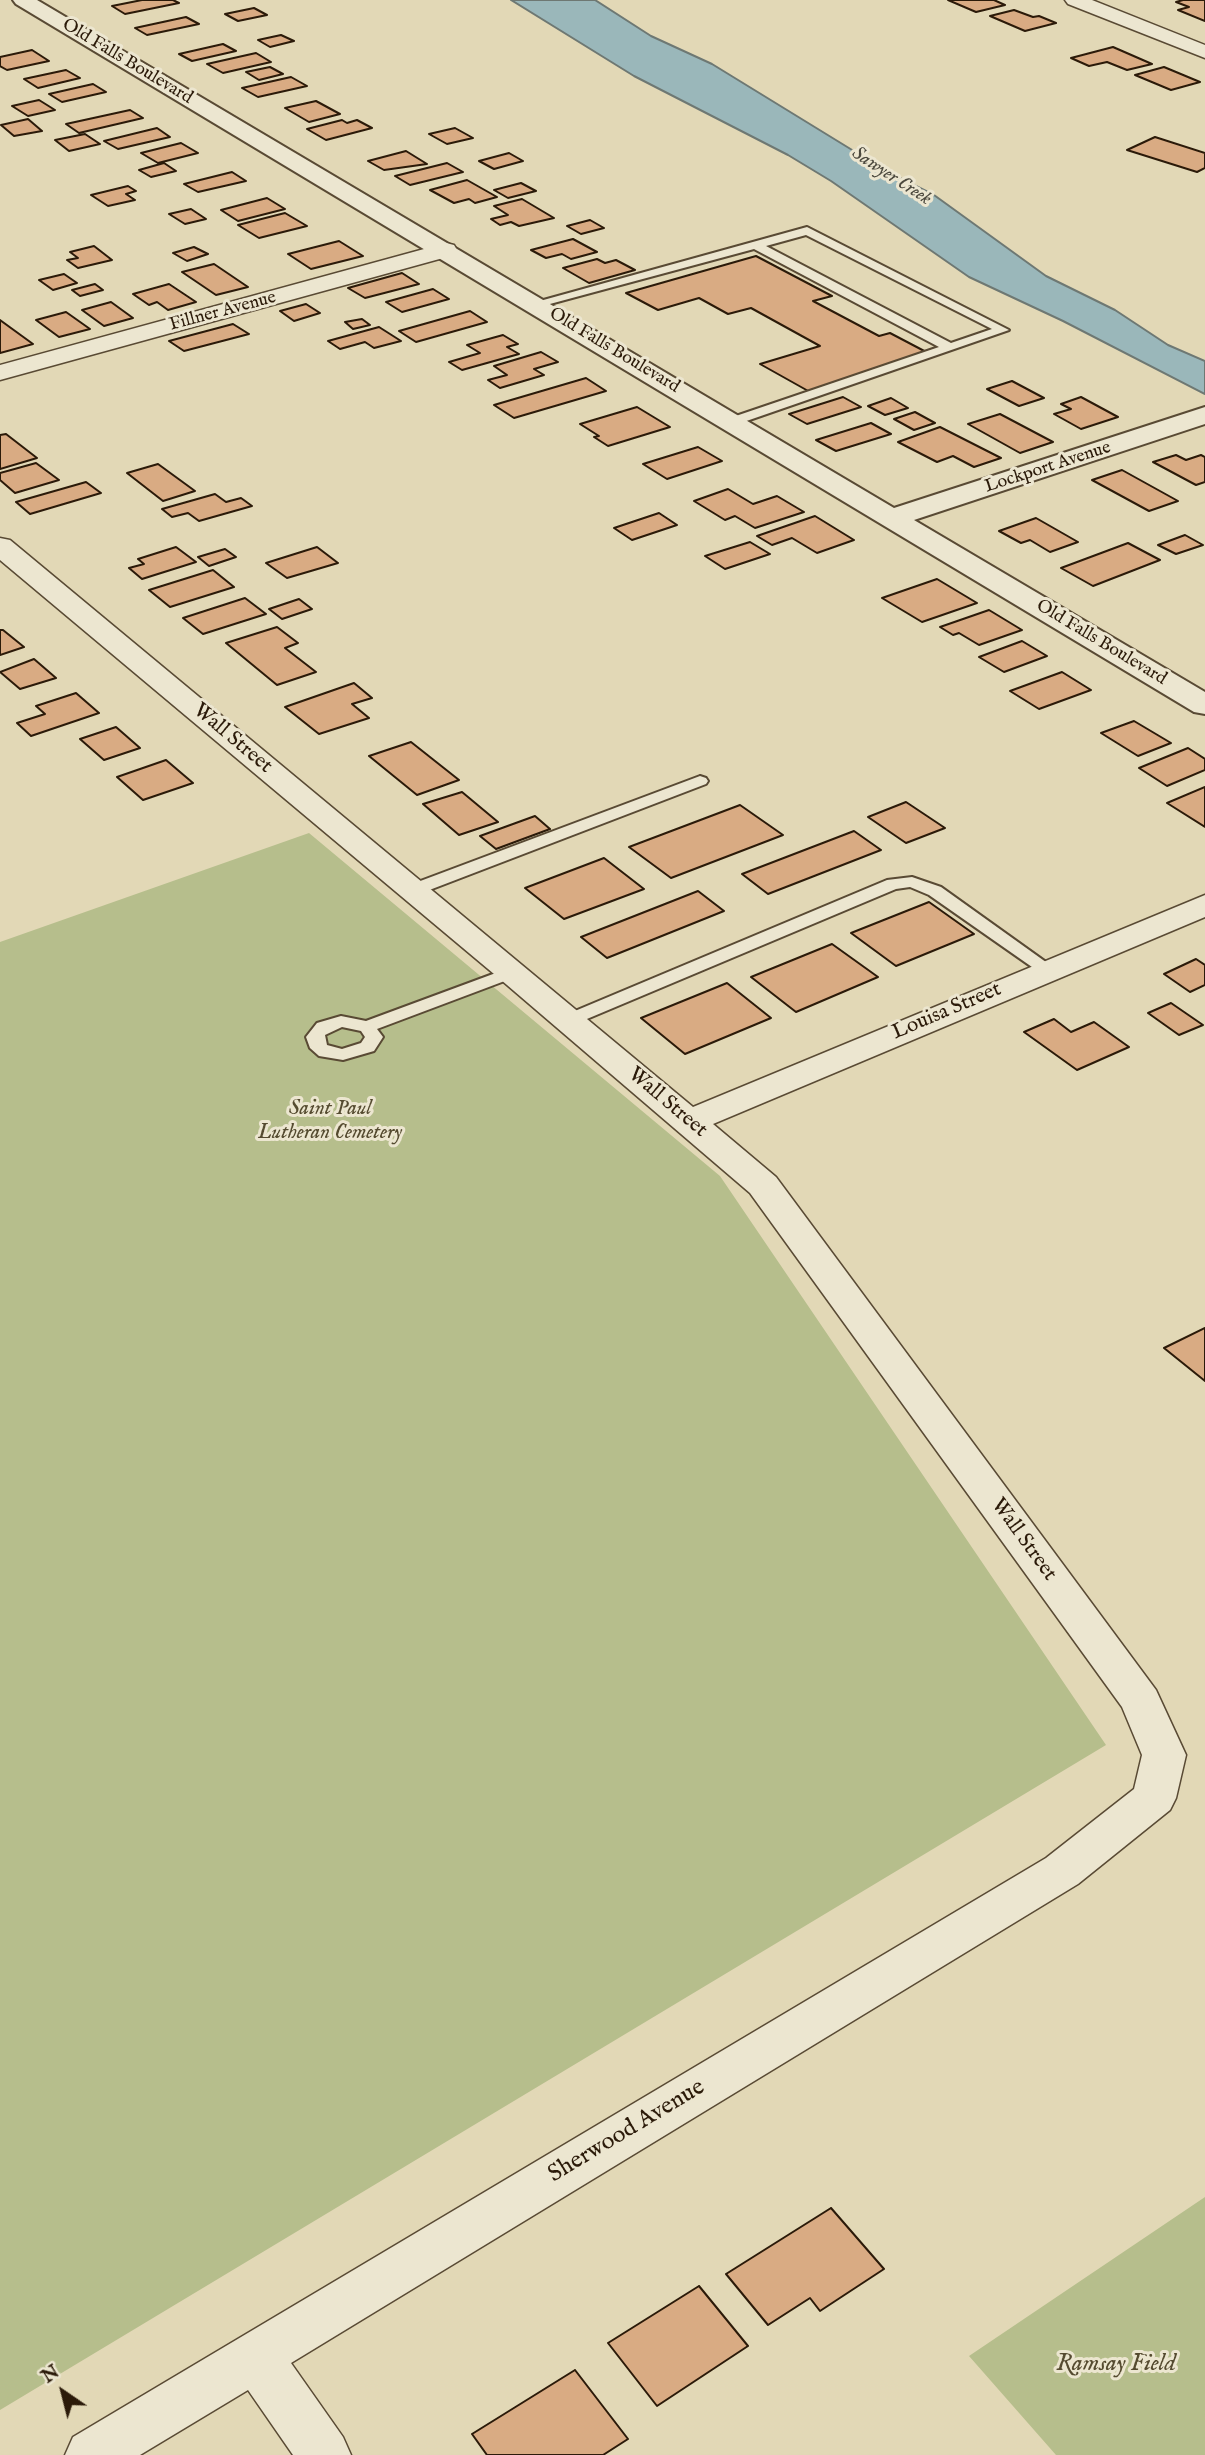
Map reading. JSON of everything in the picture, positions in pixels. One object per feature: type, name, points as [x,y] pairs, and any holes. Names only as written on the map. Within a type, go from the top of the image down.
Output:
[{"type":"street","name":"Old Falls Boulevard","points":[[23,0],[1205,705]]},
{"type":"street","points":[[1076,0],[1205,52]]},
{"type":"street","name":"Fillner Avenue","points":[[0,373],[446,250]]},
{"type":"street","name":"Lockport Avenue","points":[[891,518],[1205,415]]},
{"type":"street","name":"Wall Street","points":[[0,546],[690,1121],[763,1185],[1141,1701],[1164,1755],[1154,1798]]},
{"type":"street","name":"Louisa Street","points":[[690,1121],[1205,905]]},
{"type":"street","name":"Sherwood Avenue","points":[[92,2455],[1062,1871],[1154,1798]]},
{"type":"street","points":[[255,2356],[324,2455]]},
{"type":"lane","points":[[535,304],[807,231],[1003,330],[732,422]]},
{"type":"lane","points":[[756,245],[950,348]]},
{"type":"lane","points":[[413,890],[701,782]]},
{"type":"lane","points":[[569,1020],[893,884],[912,882],[936,891],[1048,970]]},
{"type":"lane","points":[[368,1027],[512,972]]},
{"type":"green space","name":"Saint Paul Lutheran Cemetery","points":[[309,833],[720,1176],[1106,1745],[0,2410],[0,942]]},
{"type":"green space","name":"Ramsay Field","points":[[1205,2197],[1205,2455],[1056,2455],[969,2356]]},
{"type":"water","name":"Sawyer Creek","points":[[511,0],[595,0],[651,36],[712,64],[888,172],[934,195],[1046,276],[1115,310],[1168,345],[1205,361],[1205,394],[1063,321],[969,277],[831,181],[788,155],[634,76]]},
{"type":"building","points":[[142,0],[173,0],[179,3],[125,14],[112,6]]},
{"type":"building","points":[[948,0],[994,0],[1005,5],[976,12]]},
{"type":"building","points":[[1205,0],[1205,21],[1178,10],[1189,7],[1176,2]]},
{"type":"building","points":[[254,8],[267,15],[238,21],[225,14]]},
{"type":"building","points":[[1014,10],[1056,23],[1025,31],[990,16]]},
{"type":"building","points":[[186,17],[199,24],[147,35],[135,28]]},
{"type":"building","points":[[281,35],[294,41],[270,47],[258,40]]},
{"type":"building","points":[[223,44],[236,51],[192,61],[179,54]]},
{"type":"building","points":[[1113,47],[1152,64],[1127,70],[1107,62],[1089,66],[1071,58]]},
{"type":"building","points":[[32,50],[49,61],[7,70],[0,66],[0,57]]},
{"type":"building","points":[[256,53],[271,62],[223,73],[207,64]]},
{"type":"building","points":[[270,67],[283,74],[259,80],[246,72]]},
{"type":"building","points":[[1164,67],[1200,82],[1171,90],[1135,75]]},
{"type":"building","points":[[66,70],[80,78],[38,88],[24,79]]},
{"type":"building","points":[[291,77],[307,86],[258,97],[242,88]]},
{"type":"building","points":[[93,84],[106,92],[62,102],[49,94]]},
{"type":"building","points":[[39,100],[55,110],[28,116],[12,106]]},
{"type":"building","points":[[316,101],[340,114],[309,122],[285,108]]},
{"type":"building","points":[[130,110],[143,118],[79,133],[66,124]]},
{"type":"building","points":[[28,119],[42,131],[14,136],[1,125]]},
{"type":"building","points":[[342,120],[347,123],[357,120],[372,128],[326,140],[307,129]]},
{"type":"building","points":[[157,128],[170,137],[118,149],[104,141]]},
{"type":"building","points":[[455,128],[473,138],[447,144],[429,134]]},
{"type":"building","points":[[85,134],[100,144],[69,151],[55,140]]},
{"type":"building","points":[[1155,137],[1205,153],[1205,168],[1197,172],[1127,150]]},
{"type":"building","points":[[181,143],[198,153],[158,163],[141,153]]},
{"type":"building","points":[[406,151],[427,164],[384,170],[368,161]]},
{"type":"building","points":[[509,153],[523,161],[494,169],[479,161]]},
{"type":"building","points":[[164,163],[176,171],[151,177],[139,170]]},
{"type":"building","points":[[447,163],[463,172],[410,185],[395,176]]},
{"type":"building","points":[[232,172],[246,181],[198,192],[184,184]]},
{"type":"building","points":[[467,180],[497,197],[475,203],[469,199],[454,203],[430,190]]},
{"type":"building","points":[[521,183],[536,191],[508,198],[494,190]]},
{"type":"building","points":[[128,186],[136,191],[126,194],[135,200],[108,206],[91,195]]},
{"type":"building","points":[[267,198],[285,209],[238,221],[221,210]]},
{"type":"building","points":[[522,199],[554,218],[519,226],[511,222],[500,225],[491,219],[508,215],[494,206]]},
{"type":"building","points":[[191,209],[206,219],[185,224],[169,214]]},
{"type":"building","points":[[285,213],[307,226],[259,238],[238,225]]},
{"type":"building","points":[[590,220],[604,228],[581,234],[567,226]]},
{"type":"building","points":[[573,239],[597,252],[571,259],[562,254],[546,258],[531,250]]},
{"type":"building","points":[[339,241],[363,256],[311,269],[288,254]]},
{"type":"building","points":[[94,246],[112,260],[78,268],[67,260],[78,258],[70,252]]},
{"type":"building","points":[[194,247],[208,254],[187,261],[173,253]]},
{"type":"building","points":[[756,256],[832,296],[813,301],[879,336],[890,333],[930,354],[810,392],[760,364],[820,346],[751,308],[728,314],[699,298],[658,310],[626,293]]},
{"type":"building","points":[[597,259],[605,263],[616,260],[635,270],[589,283],[563,268]]},
{"type":"building","points":[[214,264],[248,287],[216,295],[182,272]]},
{"type":"building","points":[[402,273],[419,284],[365,298],[348,288]]},
{"type":"building","points":[[64,274],[77,283],[53,290],[39,280]]},
{"type":"building","points":[[95,284],[103,290],[80,296],[72,290]]},
{"type":"building","points":[[169,284],[196,302],[168,310],[157,302],[149,305],[133,294]]},
{"type":"building","points":[[433,289],[449,299],[402,312],[386,302]]},
{"type":"building","points":[[111,302],[133,318],[104,326],[82,310]]},
{"type":"building","points":[[306,304],[320,313],[294,321],[280,311]]},
{"type":"building","points":[[470,311],[487,322],[416,342],[399,331]]},
{"type":"building","points":[[66,312],[90,329],[59,337],[36,320]]},
{"type":"building","points":[[362,319],[370,325],[353,329],[345,322]]},
{"type":"building","points":[[0,320],[33,344],[0,353]]},
{"type":"building","points":[[233,324],[249,334],[184,351],[169,341]]},
{"type":"building","points":[[379,327],[401,341],[374,348],[365,342],[340,349],[328,341]]},
{"type":"building","points":[[503,335],[518,344],[507,347],[519,354],[462,370],[449,362],[480,353],[467,345]]},
{"type":"building","points":[[541,352],[558,362],[534,369],[544,375],[500,388],[488,380],[507,375],[494,366]]},
{"type":"building","points":[[586,378],[606,391],[514,418],[494,405]]},
{"type":"building","points":[[1012,381],[1044,398],[1019,406],[987,389]]},
{"type":"building","points":[[843,397],[861,407],[807,424],[789,414]]},
{"type":"building","points":[[1081,397],[1118,417],[1081,429],[1054,414],[1071,409],[1061,404]]},
{"type":"building","points":[[891,398],[908,408],[885,415],[868,406]]},
{"type":"building","points":[[637,407],[670,427],[608,446],[594,437],[599,436],[580,424]]},
{"type":"building","points":[[915,412],[935,423],[914,430],[894,419]]},
{"type":"building","points":[[1000,414],[1053,442],[1020,453],[968,424]]},
{"type":"building","points":[[871,423],[891,434],[836,451],[816,440]]},
{"type":"building","points":[[940,427],[1001,458],[974,467],[953,456],[937,462],[898,442]]},
{"type":"building","points":[[6,434],[37,458],[0,469],[0,435]]},
{"type":"building","points":[[698,447],[722,461],[667,479],[643,464]]},
{"type":"building","points":[[1176,455],[1186,460],[1201,455],[1205,457],[1205,482],[1196,485],[1153,462]]},
{"type":"building","points":[[36,463],[59,480],[15,493],[0,480],[0,473]]},
{"type":"building","points":[[158,464],[195,491],[163,501],[127,473]]},
{"type":"building","points":[[1122,470],[1178,501],[1149,511],[1092,480]]},
{"type":"building","points":[[86,482],[101,493],[30,514],[16,502]]},
{"type":"building","points":[[728,489],[753,504],[777,496],[804,512],[755,528],[735,516],[725,520],[694,501]]},
{"type":"building","points":[[215,494],[226,502],[241,498],[252,506],[199,521],[188,513],[172,517],[162,509]]},
{"type":"building","points":[[659,513],[677,525],[632,540],[614,528]]},
{"type":"building","points":[[815,516],[854,540],[817,553],[792,538],[772,545],[757,536]]},
{"type":"building","points":[[1036,518],[1078,542],[1050,552],[1030,540],[1021,543],[999,531]]},
{"type":"building","points":[[1185,535],[1203,545],[1176,554],[1158,545]]},
{"type":"building","points":[[750,542],[770,554],[725,569],[705,556]]},
{"type":"building","points":[[1128,543],[1160,560],[1093,586],[1061,568]]},
{"type":"building","points":[[176,547],[196,562],[142,579],[129,568],[144,564],[138,559]]},
{"type":"building","points":[[317,547],[338,563],[287,578],[266,563]]},
{"type":"building","points":[[225,549],[236,557],[209,566],[198,557]]},
{"type":"building","points":[[213,570],[234,587],[170,607],[149,590]]},
{"type":"building","points":[[937,579],[977,603],[922,622],[882,598]]},
{"type":"building","points":[[245,598],[266,614],[203,634],[183,618]]},
{"type":"building","points":[[299,599],[312,609],[282,619],[269,609]]},
{"type":"building","points":[[989,610],[1022,630],[979,645],[959,633],[953,635],[940,627]]},
{"type":"building","points":[[277,627],[298,643],[285,648],[316,672],[277,685],[226,643]]},
{"type":"building","points":[[0,630],[3,630],[24,647],[0,655]]},
{"type":"building","points":[[1022,641],[1047,656],[1004,672],[979,657]]},
{"type":"building","points":[[34,659],[56,678],[20,689],[0,672]]},
{"type":"building","points":[[1062,672],[1091,690],[1039,709],[1010,691]]},
{"type":"building","points":[[354,683],[372,698],[352,704],[369,718],[319,734],[285,707]]},
{"type":"building","points":[[76,693],[99,713],[31,736],[17,723],[45,714],[36,706]]},
{"type":"building","points":[[1134,721],[1171,743],[1138,756],[1101,733]]},
{"type":"building","points":[[116,727],[140,748],[104,760],[80,739]]},
{"type":"building","points":[[411,742],[459,780],[417,795],[369,756]]},
{"type":"building","points":[[1188,748],[1205,759],[1205,770],[1167,786],[1139,768]]},
{"type":"building","points":[[166,760],[193,783],[143,800],[117,777]]},
{"type":"building","points":[[1205,787],[1205,827],[1167,803]]},
{"type":"building","points":[[462,792],[498,822],[459,835],[423,804]]},
{"type":"building","points":[[906,802],[945,828],[906,843],[868,817]]},
{"type":"building","points":[[740,805],[783,835],[671,878],[629,847]]},
{"type":"building","points":[[535,816],[550,829],[496,849],[480,836]]},
{"type":"building","points":[[854,831],[881,850],[768,894],[742,874]]},
{"type":"building","points":[[604,858],[644,889],[564,919],[525,888]]},
{"type":"building","points":[[698,891],[724,911],[607,958],[581,937]]},
{"type":"building","points":[[929,902],[974,934],[896,966],[851,933]]},
{"type":"building","points":[[832,944],[878,977],[796,1012],[751,977]]},
{"type":"building","points":[[1196,959],[1205,965],[1205,985],[1190,992],[1164,974]]},
{"type":"building","points":[[727,983],[771,1018],[685,1054],[641,1018]]},
{"type":"building","points":[[1171,1003],[1203,1025],[1179,1035],[1148,1013]]},
{"type":"building","points":[[1054,1019],[1071,1032],[1094,1022],[1129,1047],[1077,1070],[1024,1032]]},
{"type":"building","points":[[1205,1328],[1205,1381],[1164,1348]]},
{"type":"building","points":[[831,2208],[884,2269],[820,2311],[810,2298],[768,2325],[726,2274]]},
{"type":"building","points":[[699,2286],[748,2346],[657,2406],[608,2343]]},
{"type":"building","points":[[575,2370],[628,2439],[603,2455],[487,2455],[472,2434]]}]
